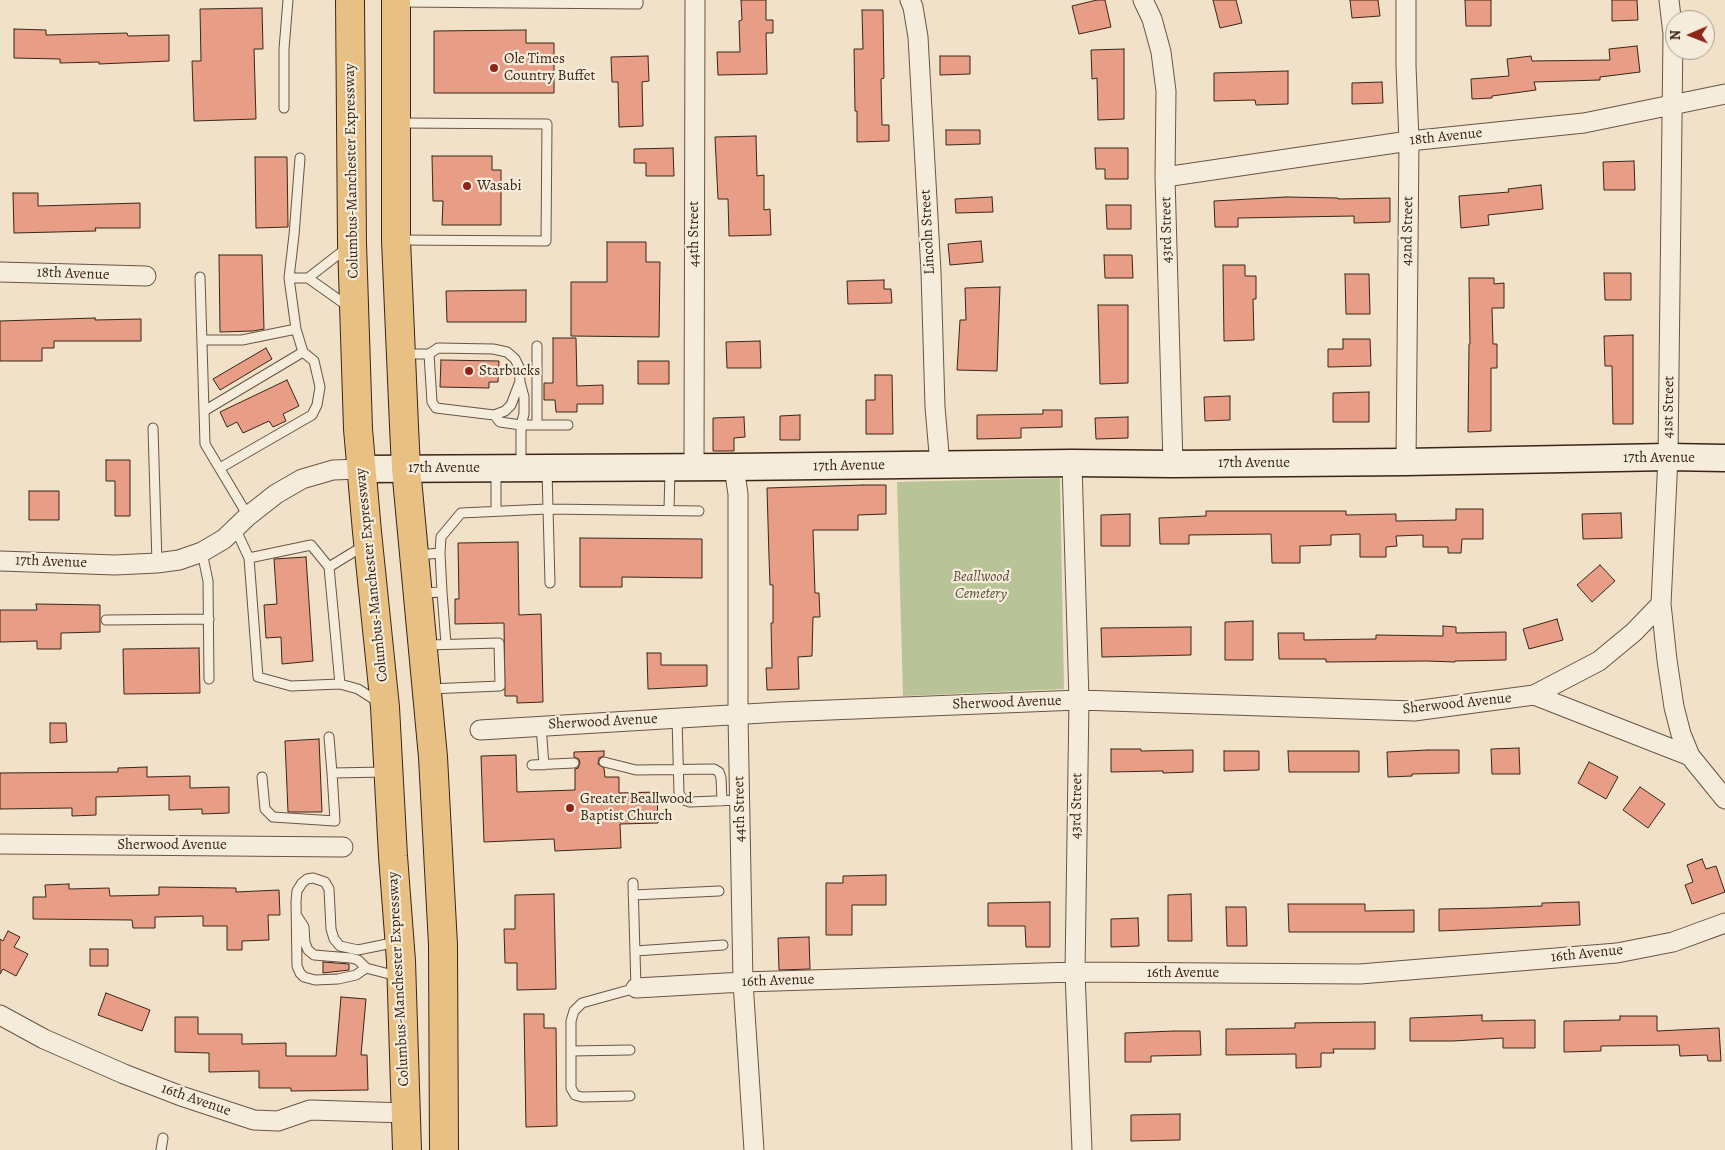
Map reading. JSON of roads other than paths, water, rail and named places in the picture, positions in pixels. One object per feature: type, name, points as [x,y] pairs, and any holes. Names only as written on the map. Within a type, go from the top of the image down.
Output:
[{"type":"main road","name":"Columbus-Manchester Expressway","points":[[350,0],[352,243],[361,469],[385,707],[401,977],[407,1150]]},
{"type":"main road","points":[[396,1],[396,240],[406,468],[427,554],[434,645],[427,689],[433,757],[443,944],[444,1150]]},
{"type":"street","name":"44th Street","points":[[682,467],[695,0]]},
{"type":"street","name":"Lincoln Street","points":[[910,0],[918,37],[931,272],[935,407],[940,465]]},
{"type":"street","name":"43rd Street","points":[[1143,0],[1152,19],[1161,52],[1166,91],[1165,176],[1173,464]]},
{"type":"street","name":"42nd Street","points":[[1406,0],[1406,66],[1410,141],[1406,462]]},
{"type":"street","name":"41st Street","points":[[1669,0],[1673,34],[1668,457],[1661,604],[1674,707],[1682,734],[1690,756],[1725,799]]},
{"type":"street","name":"18th Avenue","points":[[1165,176],[1410,141],[1584,123],[1725,94]]},
{"type":"street","name":"18th Avenue","points":[[0,272],[146,276]]},
{"type":"street","name":"17th Avenue","points":[[0,560],[115,565],[180,560],[202,552],[224,539],[241,522],[276,494],[302,479],[333,470],[1725,458]]},
{"type":"street","name":"43rd Street","points":[[1072,463],[1079,700],[1075,972],[1082,1150]]},
{"type":"street","name":"44th Street","points":[[734,467],[738,494],[738,715],[730,801],[754,1150]]},
{"type":"street","name":"Sherwood Avenue","points":[[480,730],[677,718],[1079,700],[1414,711],[1534,695],[1599,661],[1634,632],[1661,604]]},
{"type":"street","name":"Sherwood Avenue","points":[[1534,695],[1690,756]]},
{"type":"street","name":"Sherwood Avenue","points":[[0,844],[343,847]]},
{"type":"street","name":"16th Avenue","points":[[636,988],[743,982],[1075,972],[1360,974],[1617,953],[1673,942],[1725,923]]},
{"type":"street","name":"16th Avenue","points":[[0,1015],[44,1039],[124,1074],[181,1096],[254,1120],[278,1121],[310,1110],[406,1113]]},
{"type":"lane","points":[[284,108],[284,49],[288,0]]},
{"type":"lane","points":[[396,1],[638,4],[638,0]]},
{"type":"lane","points":[[396,123],[547,124],[546,241],[396,240]]},
{"type":"lane","points":[[220,468],[312,415],[317,405],[320,386],[314,361],[303,352],[296,329],[289,278],[300,158]]},
{"type":"lane","points":[[308,278],[352,243]]},
{"type":"lane","points":[[200,277],[205,444],[220,468],[241,522],[249,558],[258,677],[291,686],[340,684],[358,689],[385,707]]},
{"type":"lane","points":[[289,278],[308,278],[354,311]]},
{"type":"lane","points":[[202,340],[242,340],[296,329]]},
{"type":"lane","points":[[537,346],[537,425]]},
{"type":"lane","points":[[401,354],[429,354],[438,348],[493,349],[507,352],[515,359],[519,367],[524,397],[524,414],[521,425],[547,508],[550,583]]},
{"type":"lane","points":[[204,411],[303,352]]},
{"type":"lane","points":[[429,354],[432,402],[436,408],[494,415],[506,411],[511,405],[520,382]]},
{"type":"lane","points":[[494,415],[500,422],[521,425],[568,425]]},
{"type":"lane","points":[[153,428],[157,563]]},
{"type":"lane","points":[[669,510],[682,467]]},
{"type":"lane","points":[[496,468],[496,511]]},
{"type":"lane","points":[[427,554],[461,513],[547,508],[699,510]]},
{"type":"lane","points":[[329,567],[368,543]]},
{"type":"lane","points":[[249,558],[311,545],[329,567],[340,684]]},
{"type":"lane","points":[[202,552],[208,581],[209,679]]},
{"type":"lane","points":[[106,620],[209,619]]},
{"type":"lane","points":[[427,689],[500,686],[499,643],[434,645]]},
{"type":"lane","points":[[604,762],[636,770],[679,769],[714,769],[719,772],[730,801],[690,802],[684,800],[679,794],[679,769],[677,718]]},
{"type":"lane","points":[[541,726],[544,764]]},
{"type":"lane","points":[[262,777],[265,809],[273,817],[335,821],[329,737]]},
{"type":"lane","points":[[532,765],[574,763]]},
{"type":"lane","points":[[332,773],[389,772]]},
{"type":"lane","points":[[366,968],[348,978],[315,980],[304,977],[300,973],[296,966],[297,891],[307,879],[313,878],[326,882],[330,889],[331,929],[334,940],[340,946],[358,950],[399,942]]},
{"type":"lane","points":[[630,1096],[582,1097],[575,1095],[571,1088],[571,1021],[574,1011],[582,1003],[636,988],[633,883]]},
{"type":"lane","points":[[633,895],[719,891]]},
{"type":"lane","points":[[296,916],[304,927],[308,950],[314,955],[351,958],[358,960],[366,968],[401,977]]},
{"type":"lane","points":[[635,950],[723,946]]},
{"type":"lane","points":[[571,1051],[630,1050]]},
{"type":"lane","points":[[161,1150],[163,1138]]},
{"type":"place","name":"Ole Times Country Buffet","points":[[494,68]]},
{"type":"place","name":"Wasabi","points":[[467,186]]},
{"type":"place","name":"Starbucks","points":[[469,371]]},
{"type":"place","name":"Greater Beallwood Baptist Church","points":[[570,808]]},
{"type":"park label","name":"Beallwood Cemetery","points":[[981,586]]}]
